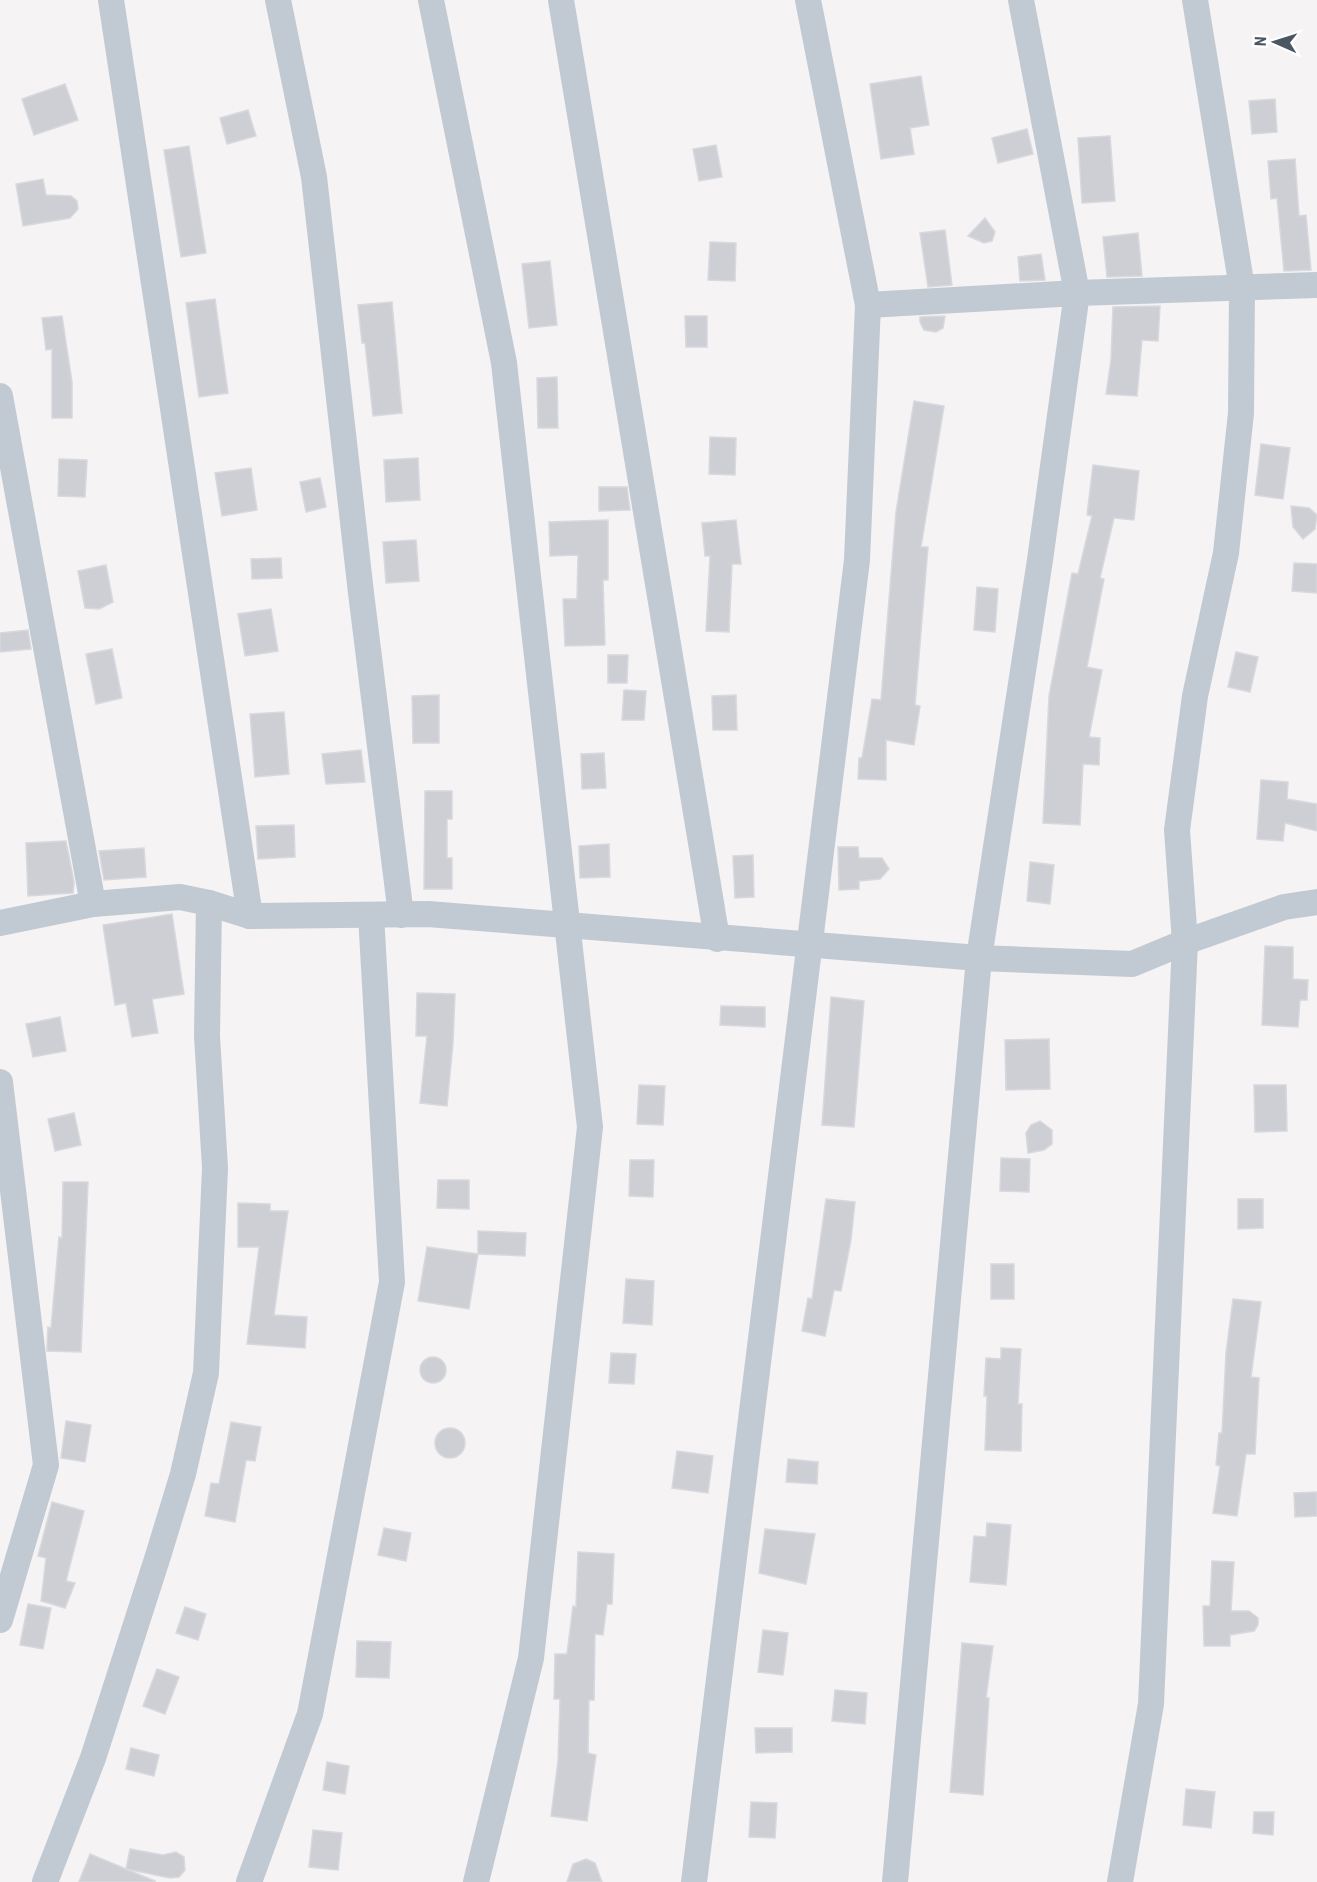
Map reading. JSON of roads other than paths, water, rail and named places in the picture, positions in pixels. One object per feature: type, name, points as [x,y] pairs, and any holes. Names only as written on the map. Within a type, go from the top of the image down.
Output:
[{"type":"street","points":[[111,0],[250,916]]},
{"type":"street","points":[[278,0],[314,177],[362,605],[401,915]]},
{"type":"street","points":[[431,0],[504,363],[590,1127],[531,1658],[476,1882]]},
{"type":"street","points":[[561,0],[717,939]]},
{"type":"street","points":[[694,1882],[857,560],[868,305],[808,0]]},
{"type":"street","points":[[895,1882],[979,958],[1040,560],[1077,293],[1021,0]]},
{"type":"street","points":[[1120,1882],[1150,1704],[1185,942],[1177,830],[1195,696],[1226,553],[1241,413],[1242,288],[1195,0]]},
{"type":"street","points":[[868,305],[1077,293],[1317,285]]},
{"type":"street","points":[[0,396],[93,904]]},
{"type":"street","points":[[0,923],[93,904],[180,897],[209,903],[250,916],[428,914],[717,939],[979,958],[1132,964],[1185,942],[1284,907],[1317,902]]},
{"type":"street","points":[[45,1882],[93,1758],[158,1557],[183,1474],[206,1373],[215,1168],[207,1036],[209,903]]},
{"type":"street","points":[[249,1882],[310,1714],[392,1282],[371,915]]},
{"type":"street","points":[[0,1082],[46,1465],[0,1620]]}]
